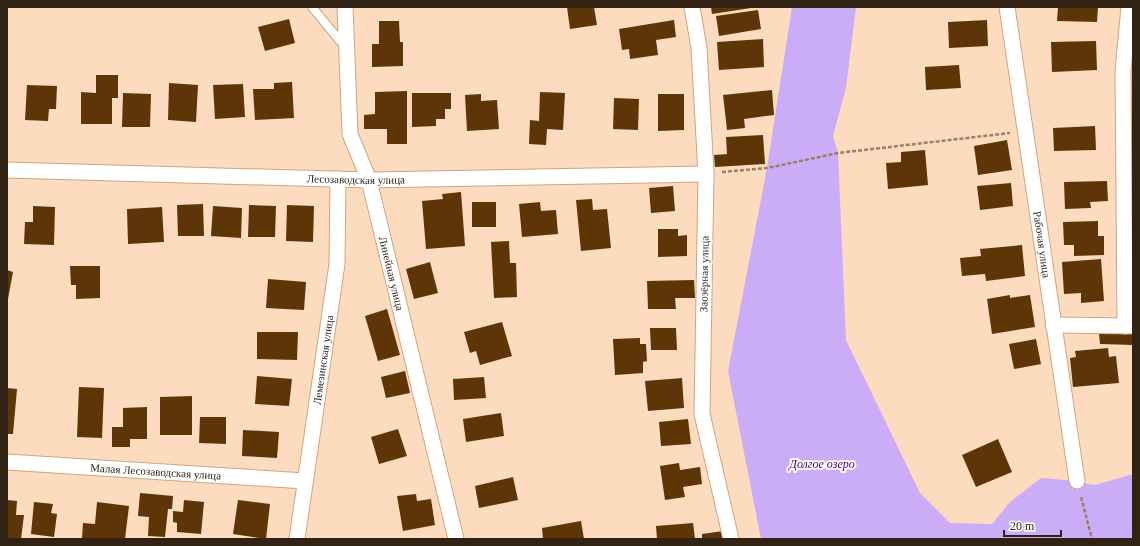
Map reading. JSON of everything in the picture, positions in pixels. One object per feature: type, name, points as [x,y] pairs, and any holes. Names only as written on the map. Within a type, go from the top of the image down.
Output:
[{"type":"street","name":"Линейная улица","points":[[345,7],[350,134],[369,180],[456,539]]},
{"type":"street","name":"Заозёрная улица","points":[[692,7],[699,48],[706,174],[702,414],[731,539]]},
{"type":"street","name":"Рабочая улица","points":[[1007,7],[1024,132],[1077,481]]},
{"type":"street","points":[[1053,324],[1129,326],[1129,7]]},
{"type":"street","name":"Лесозаводская улица","points":[[7,170],[369,180],[706,174]]},
{"type":"street","name":"Лемезинская улица","points":[[297,539],[337,264],[338,179]]},
{"type":"street","name":"Малая Лесозаводская улица","points":[[7,462],[305,481]]},
{"type":"lane","points":[[312,7],[346,47]]},
{"type":"path","points":[[706,174],[767,168],[838,153],[1024,132]]},
{"type":"path","points":[[1077,481],[1092,539]]},
{"type":"water","name":"Долгое озеро","points":[[792,7],[856,7],[846,88],[833,136],[838,153],[846,340],[920,493],[950,523],[992,524],[1010,502],[1041,478],[1066,480],[1095,485],[1133,474],[1133,539],[761,539],[728,371],[767,168]]},
{"type":"building","points":[[567,7],[594,7],[597,25],[570,29]]},
{"type":"building","points":[[711,7],[751,7],[751,8],[712,14]]},
{"type":"building","points":[[1058,7],[1098,7],[1097,22],[1057,21]]},
{"type":"building","points":[[758,10],[761,29],[719,36],[716,16]]},
{"type":"building","points":[[289,19],[295,43],[265,51],[258,27]]},
{"type":"building","points":[[674,20],[676,37],[656,40],[658,55],[630,59],[629,49],[622,50],[619,29]]},
{"type":"building","points":[[987,20],[988,46],[949,48],[948,22]]},
{"type":"building","points":[[379,21],[399,21],[400,42],[403,42],[403,66],[372,67],[372,44],[379,44]]},
{"type":"building","points":[[763,39],[764,67],[719,70],[717,42]]},
{"type":"building","points":[[1096,41],[1097,70],[1052,72],[1051,42]]},
{"type":"building","points":[[959,65],[961,88],[926,90],[925,67]]},
{"type":"building","points":[[96,75],[118,75],[118,98],[112,98],[112,124],[81,124],[81,92],[96,93]]},
{"type":"building","points":[[292,82],[294,118],[255,120],[253,89],[274,89],[274,83]]},
{"type":"building","points":[[169,83],[198,85],[196,122],[168,120]]},
{"type":"building","points":[[243,84],[245,117],[215,119],[213,85]]},
{"type":"building","points":[[27,85],[57,86],[56,109],[49,109],[48,121],[25,120]]},
{"type":"building","points":[[772,90],[774,115],[744,119],[745,128],[727,130],[723,95]]},
{"type":"building","points":[[407,91],[407,144],[387,144],[387,129],[364,129],[364,115],[375,114],[375,92]]},
{"type":"building","points":[[540,92],[565,93],[563,130],[547,129],[546,145],[529,144],[530,120],[539,121]]},
{"type":"building","points":[[123,93],[151,94],[150,127],[122,127]]},
{"type":"building","points":[[412,93],[451,93],[451,109],[445,109],[445,119],[436,119],[436,126],[412,127]]},
{"type":"building","points":[[481,94],[481,101],[497,100],[499,129],[467,131],[465,95]]},
{"type":"building","points":[[658,94],[684,94],[684,130],[658,131]]},
{"type":"building","points":[[614,98],[639,99],[638,130],[613,129]]},
{"type":"building","points":[[1095,126],[1096,150],[1054,151],[1053,128]]},
{"type":"building","points":[[763,135],[765,164],[715,167],[714,155],[727,154],[726,137]]},
{"type":"building","points":[[1007,140],[1012,170],[978,175],[974,146]]},
{"type":"building","points":[[925,150],[928,185],[888,189],[886,163],[901,162],[901,152]]},
{"type":"building","points":[[1107,181],[1108,201],[1090,202],[1091,208],[1065,209],[1064,182]]},
{"type":"building","points":[[1011,183],[1013,206],[980,210],[977,186]]},
{"type":"building","points":[[673,186],[675,211],[651,213],[649,188]]},
{"type":"building","points":[[461,192],[465,246],[426,249],[422,201],[443,199],[442,194]]},
{"type":"building","points":[[592,199],[593,210],[607,209],[611,248],[581,251],[576,200]]},
{"type":"building","points":[[472,202],[496,202],[496,227],[472,227]]},
{"type":"building","points":[[540,202],[541,211],[556,210],[558,234],[522,237],[519,204]]},
{"type":"building","points":[[203,204],[204,236],[178,236],[177,205]]},
{"type":"building","points":[[249,205],[276,206],[275,237],[248,237]]},
{"type":"building","points":[[287,205],[314,206],[313,242],[286,241]]},
{"type":"building","points":[[33,206],[55,207],[54,245],[24,244],[25,222],[33,222]]},
{"type":"building","points":[[213,206],[242,208],[241,238],[211,236]]},
{"type":"building","points":[[162,207],[164,242],[128,244],[127,209]]},
{"type":"building","points":[[1098,221],[1098,236],[1104,236],[1104,255],[1074,256],[1074,245],[1064,245],[1063,222]]},
{"type":"building","points":[[658,229],[678,229],[678,236],[687,235],[687,256],[658,257]]},
{"type":"building","points":[[509,241],[510,263],[516,263],[517,297],[494,298],[491,242]]},
{"type":"building","points":[[1022,245],[1025,276],[986,281],[985,274],[962,276],[960,258],[981,256],[980,249]]},
{"type":"building","points":[[1101,259],[1104,301],[1081,303],[1081,293],[1064,294],[1062,262]]},
{"type":"building","points":[[430,262],[438,293],[414,299],[406,269]]},
{"type":"building","points":[[70,266],[100,266],[100,298],[76,299],[76,285],[71,285]]},
{"type":"building","points":[[7,270],[13,272],[8,299],[7,299]]},
{"type":"building","points":[[268,279],[306,282],[304,310],[266,308]]},
{"type":"building","points":[[694,280],[695,298],[675,298],[676,309],[648,309],[647,281]]},
{"type":"building","points":[[1010,295],[1010,298],[1030,295],[1035,327],[992,334],[987,299]]},
{"type":"building","points":[[387,309],[400,355],[378,361],[365,316]]},
{"type":"building","points":[[502,322],[512,356],[480,365],[476,351],[470,353],[464,332]]},
{"type":"building","points":[[650,328],[676,328],[677,350],[651,350]]},
{"type":"building","points":[[257,332],[298,332],[297,360],[257,359]]},
{"type":"building","points":[[1099,333],[1133,333],[1133,345],[1100,344]]},
{"type":"building","points":[[640,338],[640,344],[646,344],[647,361],[643,362],[643,373],[615,375],[613,339]]},
{"type":"building","points":[[1036,339],[1041,364],[1014,369],[1009,344]]},
{"type":"building","points":[[1108,348],[1109,357],[1116,356],[1119,383],[1073,387],[1070,358],[1076,357],[1075,351]]},
{"type":"building","points":[[405,371],[410,393],[386,398],[381,377]]},
{"type":"building","points":[[257,376],[292,379],[289,406],[255,404]]},
{"type":"building","points":[[484,377],[486,398],[454,400],[453,379]]},
{"type":"building","points":[[682,378],[684,408],[648,411],[645,381]]},
{"type":"building","points":[[79,387],[104,388],[102,438],[77,437]]},
{"type":"building","points":[[7,388],[17,389],[13,434],[7,434]]},
{"type":"building","points":[[192,396],[192,435],[160,435],[160,397]]},
{"type":"building","points":[[147,407],[147,439],[130,439],[130,447],[112,447],[112,427],[123,427],[123,408]]},
{"type":"building","points":[[501,413],[504,436],[466,442],[463,419]]},
{"type":"building","points":[[200,417],[226,417],[226,444],[199,443]]},
{"type":"building","points":[[688,419],[691,444],[661,446],[659,422]]},
{"type":"building","points":[[398,429],[407,456],[379,464],[371,437]]},
{"type":"building","points":[[243,430],[279,432],[277,458],[242,456]]},
{"type":"building","points":[[998,439],[1012,472],[976,487],[962,455]]},
{"type":"building","points":[[679,463],[680,470],[700,467],[702,484],[683,487],[685,497],[665,500],[660,466]]},
{"type":"building","points":[[513,477],[518,500],[479,508],[475,486]]},
{"type":"building","points":[[140,493],[173,496],[172,509],[168,509],[165,537],[148,536],[149,517],[138,516]]},
{"type":"building","points":[[416,494],[417,501],[431,499],[435,525],[403,531],[397,496]]},
{"type":"building","points":[[7,500],[17,501],[16,515],[24,515],[21,539],[7,539]]},
{"type":"building","points":[[184,500],[204,502],[201,534],[177,532],[177,523],[173,522],[173,511],[183,512]]},
{"type":"building","points":[[238,500],[270,504],[266,539],[233,534]]},
{"type":"building","points":[[34,502],[53,504],[51,513],[57,514],[54,537],[31,534]]},
{"type":"building","points":[[97,502],[129,506],[125,539],[82,539],[83,523],[95,524]]},
{"type":"building","points":[[581,521],[584,539],[543,539],[542,528]]},
{"type":"building","points":[[693,523],[695,539],[657,539],[656,526]]},
{"type":"building","points":[[723,531],[724,539],[702,539],[702,534]]}]
